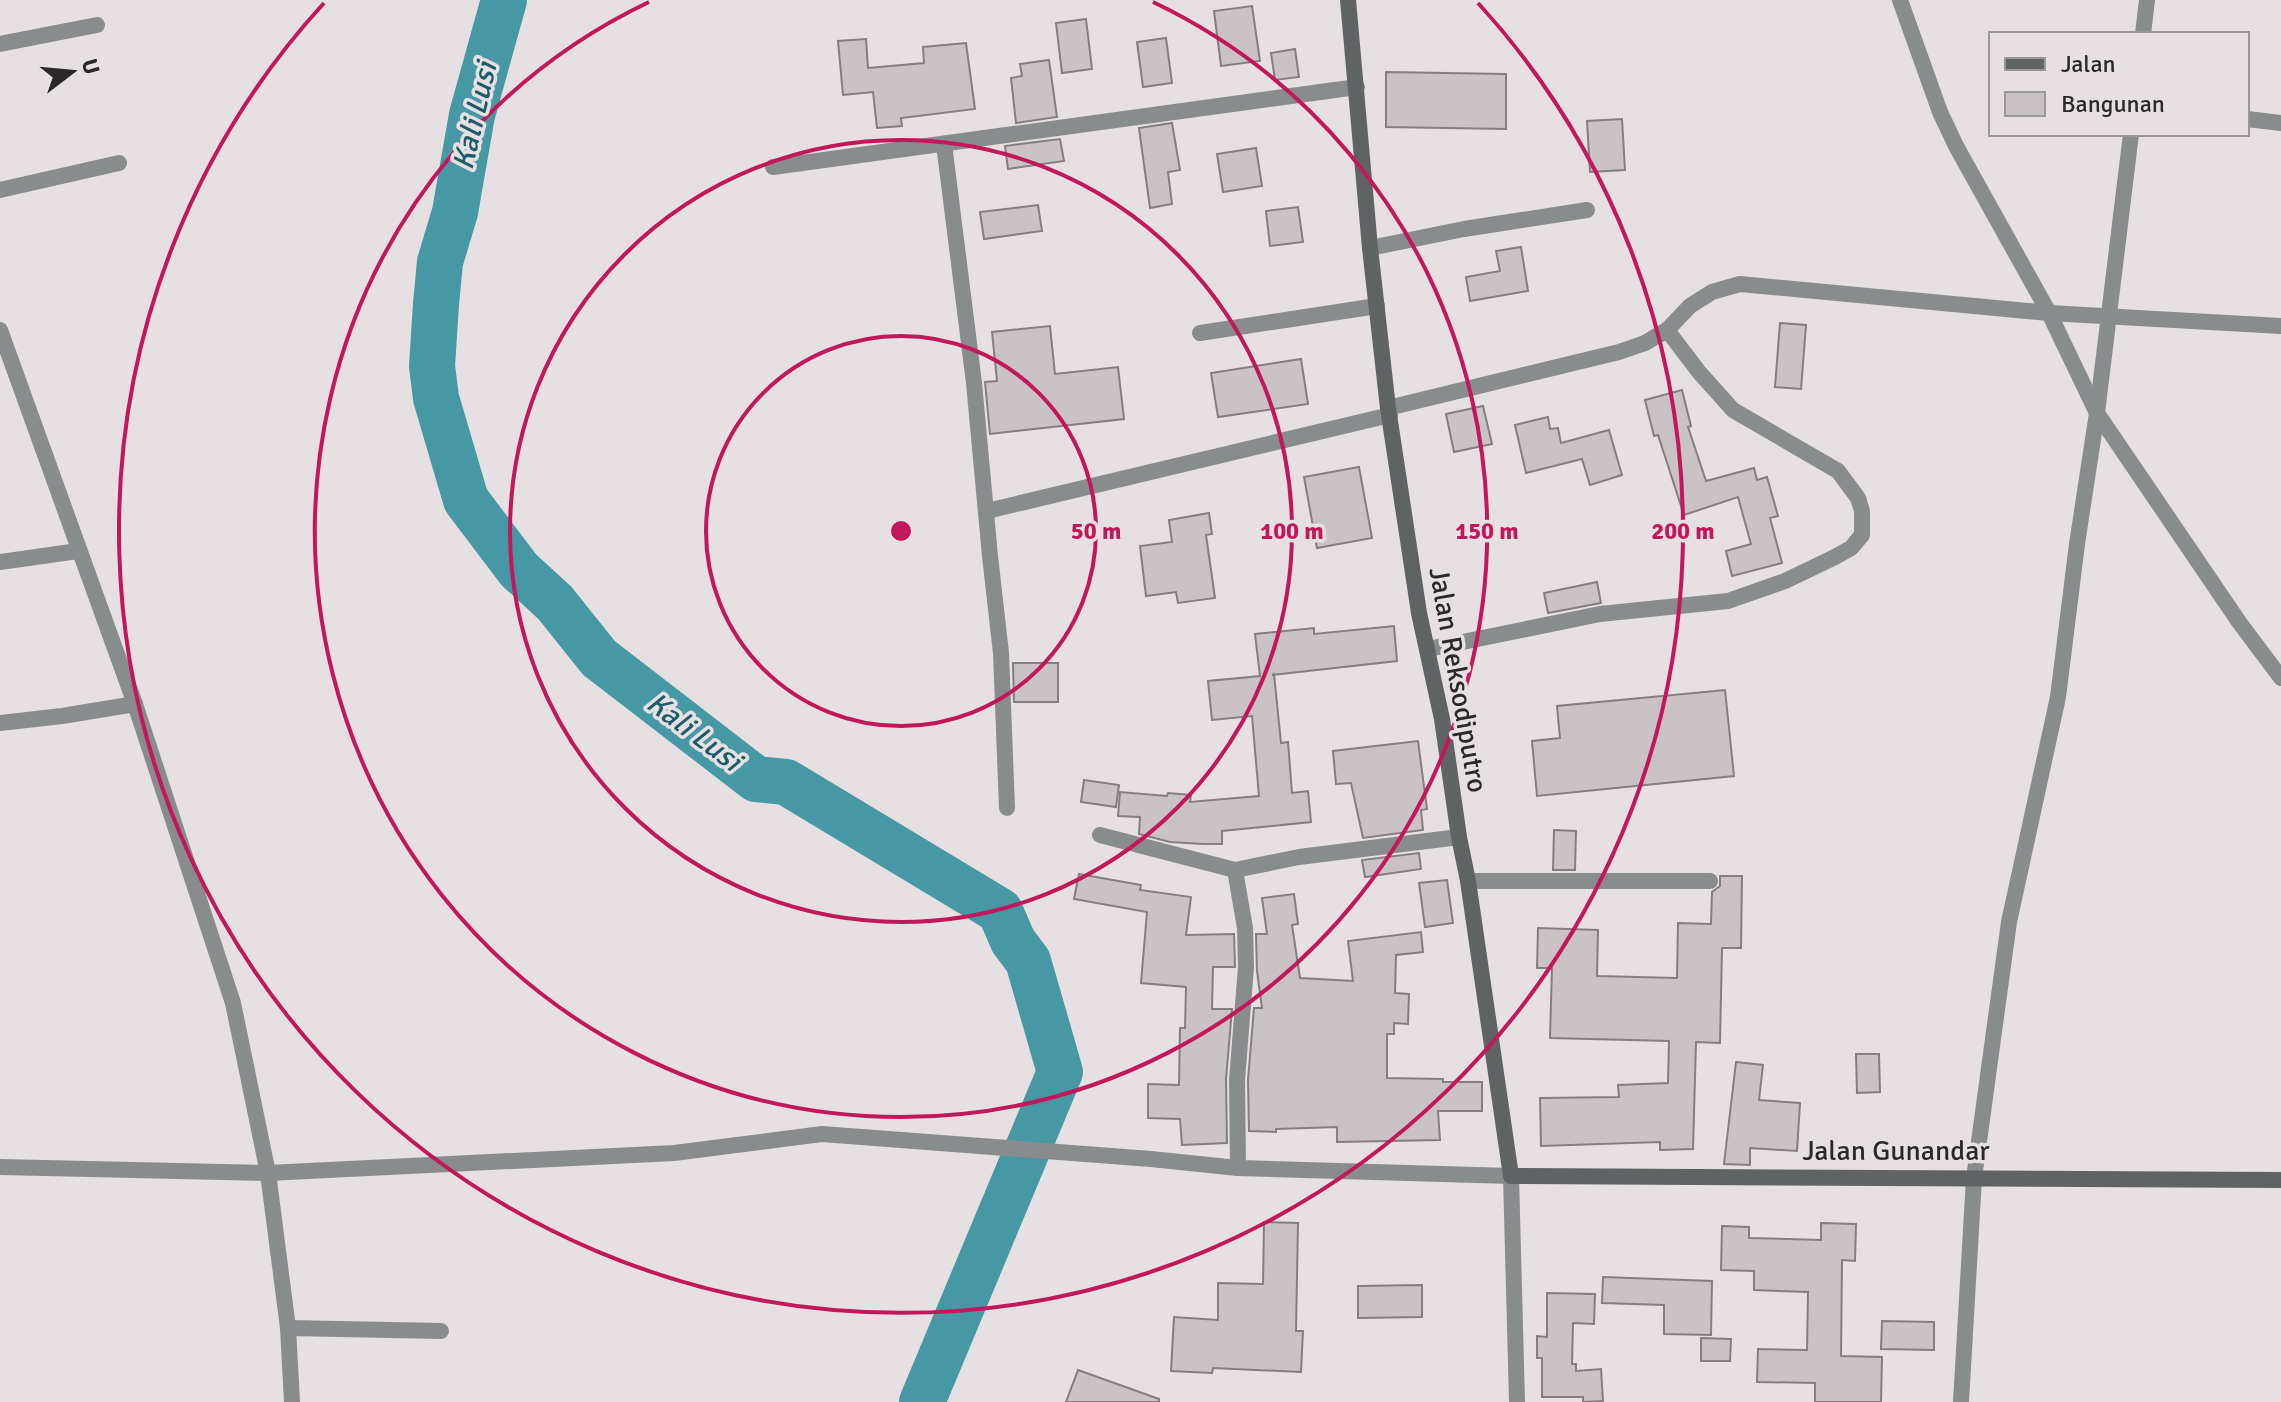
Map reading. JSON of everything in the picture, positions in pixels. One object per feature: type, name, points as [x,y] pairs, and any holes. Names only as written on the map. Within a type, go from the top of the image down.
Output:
[{"type":"main road","name":"Jalan Reksodiputro","points":[[1348,0],[1370,248],[1389,411],[1419,613],[1442,719],[1468,881],[1511,1176]]},
{"type":"main road","name":"Jalan Gunandar","points":[[1511,1176],[2281,1180]]},
{"type":"street","points":[[1900,0],[1940,112],[1956,146],[2049,313],[2097,413],[2239,622],[2281,678]]},
{"type":"street","points":[[2143,32],[2147,0]]},
{"type":"street","points":[[0,44],[97,25]]},
{"type":"street","points":[[773,167],[1357,87]]},
{"type":"street","points":[[2249,119],[2281,123]]},
{"type":"street","points":[[1961,1402],[1974,1178],[2009,922],[2058,697],[2131,136]]},
{"type":"street","points":[[944,144],[974,383],[1001,653],[1007,808]]},
{"type":"street","points":[[0,190],[119,163]]},
{"type":"street","points":[[1370,248],[1464,229],[1587,210]]},
{"type":"street","points":[[987,511],[1619,352],[1645,343],[1667,330],[1690,306],[1712,292],[1740,284],[2049,313],[2281,326]]},
{"type":"street","points":[[1200,333],[1377,306]]},
{"type":"street","points":[[0,330],[135,704],[233,1003],[268,1173],[288,1328],[292,1402]]},
{"type":"street","points":[[1428,649],[1600,614],[1728,601],[1785,581],[1835,557],[1851,548],[1862,535],[1862,511],[1858,498],[1838,471],[1733,410],[1667,330]]},
{"type":"street","points":[[0,562],[78,551]]},
{"type":"street","points":[[0,723],[135,704]]},
{"type":"street","points":[[1100,835],[1235,870],[1299,857],[1459,837]]},
{"type":"street","points":[[1235,870],[1245,928],[1246,967],[1237,1080],[1238,1168]]},
{"type":"street","points":[[1468,881],[1710,881]]},
{"type":"street","points":[[0,1167],[268,1173],[674,1153],[822,1134],[1238,1168],[1511,1176],[1517,1402]]},
{"type":"street","points":[[288,1328],[441,1331]]},
{"type":"building","points":[[1252,6],[1260,61],[1221,66],[1214,11]]},
{"type":"building","points":[[1086,19],[1092,69],[1062,73],[1056,23]]},
{"type":"building","points":[[1166,38],[1172,83],[1143,87],[1137,42]]},
{"type":"building","points":[[866,39],[868,68],[924,63],[923,47],[966,43],[975,109],[901,118],[902,126],[877,128],[873,92],[843,95],[838,41]]},
{"type":"building","points":[[1295,49],[1299,77],[1275,80],[1271,53]]},
{"type":"building","points":[[1049,60],[1057,117],[1016,123],[1011,78],[1022,76],[1020,64]]},
{"type":"building","points":[[1386,72],[1506,74],[1506,129],[1386,127]]},
{"type":"building","points":[[1622,119],[1625,170],[1590,172],[1587,121]]},
{"type":"building","points":[[1172,123],[1180,170],[1168,172],[1172,204],[1150,208],[1139,128]]},
{"type":"building","points":[[1060,139],[1064,161],[1008,169],[1005,146]]},
{"type":"building","points":[[1256,148],[1262,186],[1223,192],[1217,154]]},
{"type":"building","points":[[1038,205],[1042,231],[984,239],[980,212]]},
{"type":"building","points":[[1298,207],[1303,242],[1270,246],[1266,211]]},
{"type":"building","points":[[1521,247],[1528,291],[1470,301],[1466,277],[1500,271],[1496,251]]},
{"type":"building","points":[[1780,323],[1806,325],[1801,389],[1775,387]]},
{"type":"building","points":[[1050,326],[1055,374],[1118,367],[1124,419],[990,434],[985,382],[997,381],[992,332]]},
{"type":"building","points":[[1301,359],[1308,404],[1218,417],[1211,373]]},
{"type":"building","points":[[1682,390],[1691,426],[1688,427],[1706,481],[1754,468],[1757,480],[1767,477],[1778,516],[1770,518],[1782,563],[1732,576],[1726,551],[1751,544],[1738,497],[1684,515],[1658,435],[1654,436],[1645,400]]},
{"type":"building","points":[[1483,406],[1492,444],[1454,452],[1446,414]]},
{"type":"building","points":[[1548,417],[1550,429],[1558,428],[1561,443],[1609,430],[1622,475],[1590,485],[1582,459],[1526,473],[1515,425]]},
{"type":"building","points":[[1359,467],[1372,538],[1317,548],[1304,477]]},
{"type":"building","points":[[1209,513],[1212,534],[1206,535],[1215,598],[1178,603],[1176,592],[1146,596],[1140,546],[1172,542],[1169,520]]},
{"type":"building","points":[[1597,582],[1601,603],[1548,613],[1544,593]]},
{"type":"building","points":[[1394,626],[1397,661],[1274,675],[1281,743],[1288,742],[1292,793],[1308,791],[1311,822],[1222,831],[1222,844],[1203,844],[1170,842],[1139,834],[1140,817],[1118,816],[1120,792],[1191,795],[1190,802],[1259,796],[1252,716],[1212,720],[1208,681],[1260,676],[1255,634],[1314,628],[1314,634]]},
{"type":"building","points":[[1013,663],[1058,663],[1058,702],[1014,702]]},
{"type":"building","points":[[1725,690],[1734,776],[1537,796],[1532,741],[1560,738],[1557,706]]},
{"type":"building","points":[[1418,741],[1427,809],[1421,810],[1423,830],[1363,838],[1351,783],[1336,784],[1333,751]]},
{"type":"building","points":[[1084,780],[1119,785],[1116,807],[1081,802]]},
{"type":"building","points":[[1554,830],[1576,831],[1575,870],[1553,870]]},
{"type":"building","points":[[1419,853],[1421,869],[1365,877],[1362,860]]},
{"type":"building","points":[[1079,874],[1141,885],[1140,890],[1191,897],[1186,935],[1234,934],[1235,967],[1213,967],[1212,1009],[1232,1009],[1226,1079],[1227,1143],[1182,1145],[1180,1119],[1148,1118],[1148,1084],[1179,1085],[1180,1028],[1185,1028],[1186,987],[1141,983],[1147,912],[1074,899]]},
{"type":"building","points":[[1720,876],[1742,876],[1741,948],[1722,948],[1720,1043],[1696,1042],[1693,1149],[1660,1150],[1660,1142],[1541,1146],[1540,1098],[1619,1097],[1618,1085],[1668,1083],[1669,1041],[1550,1038],[1552,968],[1537,968],[1538,928],[1598,930],[1597,976],[1677,978],[1678,923],[1711,924],[1712,892],[1720,886]]},
{"type":"building","points":[[1447,880],[1453,923],[1425,927],[1419,883]]},
{"type":"building","points":[[1294,894],[1298,924],[1292,925],[1300,978],[1353,981],[1348,941],[1421,932],[1423,952],[1396,955],[1395,993],[1409,994],[1408,1024],[1394,1023],[1394,1034],[1387,1034],[1387,1078],[1482,1082],[1482,1111],[1438,1111],[1440,1140],[1337,1142],[1337,1127],[1249,1131],[1248,1080],[1254,1008],[1262,1008],[1256,934],[1267,934],[1262,898]]},
{"type":"building","points":[[1856,1054],[1879,1054],[1880,1092],[1857,1093]]},
{"type":"building","points":[[1736,1062],[1763,1065],[1759,1100],[1800,1103],[1797,1151],[1750,1148],[1750,1165],[1724,1164]]},
{"type":"building","points":[[1264,1222],[1298,1223],[1296,1331],[1303,1331],[1301,1372],[1213,1368],[1212,1373],[1171,1371],[1174,1317],[1218,1320],[1218,1283],[1263,1284]]},
{"type":"building","points":[[1821,1223],[1856,1224],[1855,1261],[1842,1260],[1841,1356],[1882,1357],[1881,1402],[1815,1402],[1815,1383],[1757,1382],[1758,1349],[1807,1350],[1808,1292],[1754,1290],[1754,1271],[1721,1270],[1722,1226],[1749,1227],[1749,1238],[1821,1240]]},
{"type":"building","points":[[1603,1277],[1712,1281],[1711,1335],[1664,1334],[1664,1305],[1602,1303]]},
{"type":"building","points":[[1422,1285],[1422,1317],[1358,1318],[1358,1286]]},
{"type":"building","points":[[1547,1293],[1595,1294],[1594,1324],[1573,1323],[1572,1364],[1576,1364],[1576,1371],[1601,1369],[1603,1401],[1583,1402],[1583,1397],[1542,1397],[1542,1358],[1537,1358],[1537,1336],[1547,1337]]},
{"type":"building","points":[[1882,1321],[1934,1322],[1934,1350],[1881,1349]]},
{"type":"building","points":[[1701,1338],[1731,1339],[1730,1361],[1701,1361]]},
{"type":"building","points":[[1078,1370],[1159,1399],[1159,1402],[1066,1402]]},
{"type":"waterway","name":"Kali Lusi","points":[[504,0],[472,115],[455,212],[440,262],[436,304],[432,366],[436,398],[466,500],[519,570],[555,603],[599,658],[756,779],[786,782],[1000,911],[1013,941],[1028,961],[1060,1072],[922,1402]]}]
